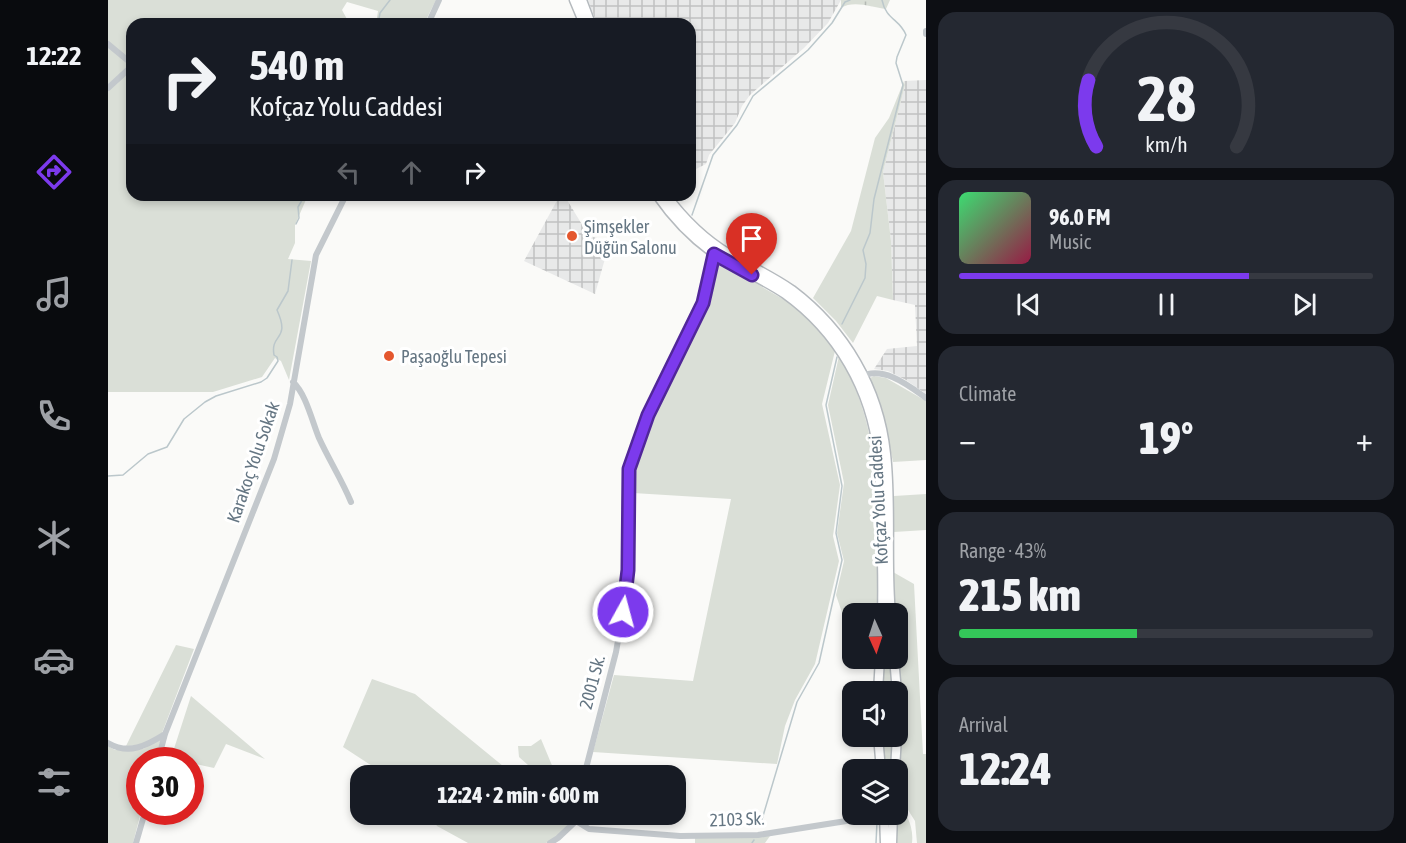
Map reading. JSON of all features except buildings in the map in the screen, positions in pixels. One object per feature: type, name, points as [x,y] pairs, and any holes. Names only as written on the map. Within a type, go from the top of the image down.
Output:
[{"type":"main road","points":[[574,0],[582,18]]},
{"type":"main road","points":[[582,0],[589,18]]},
{"type":"main road","name":"Kofçaz Yolu Caddesi","points":[[662,201],[686,230],[714,254],[772,285],[796,302],[827,333],[860,377],[871,415],[878,452],[882,603]]},
{"type":"main road","name":"Kofçaz Yolu Caddesi","points":[[671,201],[688,222],[713,243],[778,281],[818,312],[844,342],[878,410],[886,456],[891,603]]},
{"type":"main road","points":[[884,825],[885,843]]},
{"type":"main road","points":[[892,843],[893,825]]},
{"type":"street","points":[[431,18],[439,0]]},
{"type":"street","points":[[108,44],[126,60]]},
{"type":"street","points":[[108,88],[126,71]]},
{"type":"street","name":"Karakoç Yolu Sokak","points":[[162,747],[274,459],[290,404],[316,255],[343,201]]},
{"type":"street","name":"2001 Sk.","points":[[587,765],[616,652],[623,612],[628,570],[629,469],[648,415],[703,303],[714,254]]},
{"type":"street","points":[[860,377],[871,372],[886,374],[926,398]]},
{"type":"street","points":[[293,382],[300,389],[318,436],[351,502]]},
{"type":"street","points":[[108,743],[117,748],[144,747],[165,734]]},
{"type":"street","name":"2103 Sk.","points":[[584,825],[589,829],[680,836],[758,835],[842,822]]},
{"type":"street","points":[[136,843],[141,825]]},
{"type":"street","points":[[550,843],[558,838],[569,825]]},
{"type":"shaded area","points":[[588,0],[841,0],[828,23],[804,48],[750,95],[742,106],[735,123],[709,155],[706,164],[696,169],[696,18],[595,18]]},
{"type":"shaded area","points":[[926,80],[926,394],[888,371],[874,369],[887,349],[917,346],[915,305],[893,300],[891,241],[883,172],[905,85],[904,81]]},
{"type":"shaded area","points":[[557,201],[568,201],[589,236],[610,241],[595,294],[524,261]]},
{"type":"green space","points":[[108,0],[436,0],[427,18],[377,18],[378,11],[347,2],[342,10],[346,18],[126,18],[126,201],[305,201],[295,225],[295,243],[288,259],[311,261],[289,380],[281,361],[275,358],[262,377],[213,392],[108,392]]},
{"type":"green space","points":[[841,0],[890,0],[886,9],[857,4],[841,8]]},
{"type":"green space","points":[[904,81],[905,85],[883,172],[891,241],[893,300],[877,296],[853,343],[836,321],[813,298],[851,231],[875,138],[889,118]]},
{"type":"green space","points":[[717,261],[790,303],[816,326],[835,351],[822,404],[840,485],[833,536],[839,561],[815,664],[795,700],[785,726],[777,764],[593,752],[614,675],[693,681],[731,499],[633,493],[638,456],[687,345],[711,301]]},
{"type":"green space","points":[[839,356],[860,400],[871,443],[879,574],[879,603],[842,603],[842,613],[836,595],[844,561],[837,533],[844,483],[828,405]]},
{"type":"green space","points":[[874,376],[886,378],[926,401],[926,460],[893,462],[882,409],[870,378]]},
{"type":"green space","points":[[926,494],[926,530],[894,532],[894,496]]},
{"type":"green space","points":[[893,572],[914,584],[923,754],[926,754],[926,843],[917,843],[915,821],[908,810],[908,759],[900,759],[901,747],[908,747],[908,681],[899,681],[899,669],[908,669],[908,603],[895,603]]},
{"type":"green space","points":[[176,645],[194,649],[162,733],[143,745],[126,746]]},
{"type":"green space","points":[[883,669],[891,669],[892,681],[883,681]]},
{"type":"green space","points":[[372,679],[415,694],[502,765],[371,765],[343,747]]},
{"type":"green space","points":[[191,696],[265,759],[226,744],[214,768],[204,766],[204,747],[175,747]]},
{"type":"green space","points":[[161,739],[159,747],[147,747]]},
{"type":"green space","points":[[541,739],[552,765],[528,765],[519,757],[518,746],[531,746]]},
{"type":"green space","points":[[108,746],[115,750],[126,750],[126,825],[138,825],[133,843],[108,843]]},
{"type":"green space","points":[[883,747],[893,747],[893,759],[883,759]]},
{"type":"green space","points":[[908,819],[911,825],[912,843],[896,843],[896,825],[908,825]]},
{"type":"green space","points":[[568,825],[557,837],[546,843],[468,843],[437,826]]},
{"type":"green space","points":[[770,836],[765,843],[695,843],[695,838]]},
{"type":"waterway","points":[[379,18],[380,13],[390,0]]},
{"type":"waterway","points":[[692,215],[713,155],[737,125],[753,96],[808,50],[832,23],[845,2],[850,0]]},
{"type":"waterway","points":[[842,324],[865,278],[866,264],[863,250],[870,233],[874,199],[903,85],[896,63],[906,35],[887,12],[882,0]]},
{"type":"waterway","points":[[296,224],[299,218],[298,207],[302,201]]},
{"type":"waterway","points":[[108,476],[123,475],[148,454],[167,447],[184,419],[205,402],[267,378],[278,361],[274,355],[274,348],[282,327],[277,310],[288,291],[292,260]]},
{"type":"waterway","points":[[760,826],[797,702],[819,663],[842,560],[836,533],[842,486],[826,405],[837,357]]},
{"type":"waterway","points":[[876,843],[877,825]]},
{"type":"place","name":"Şimşekler Düğün Salonu","points":[[572,236]]},
{"type":"place","name":"Paşaoğlu Tepesi","points":[[389,356]]},
{"type":"route","points":[[623,612],[628,570],[629,469],[648,415],[703,303],[714,254],[752,275]]}]
